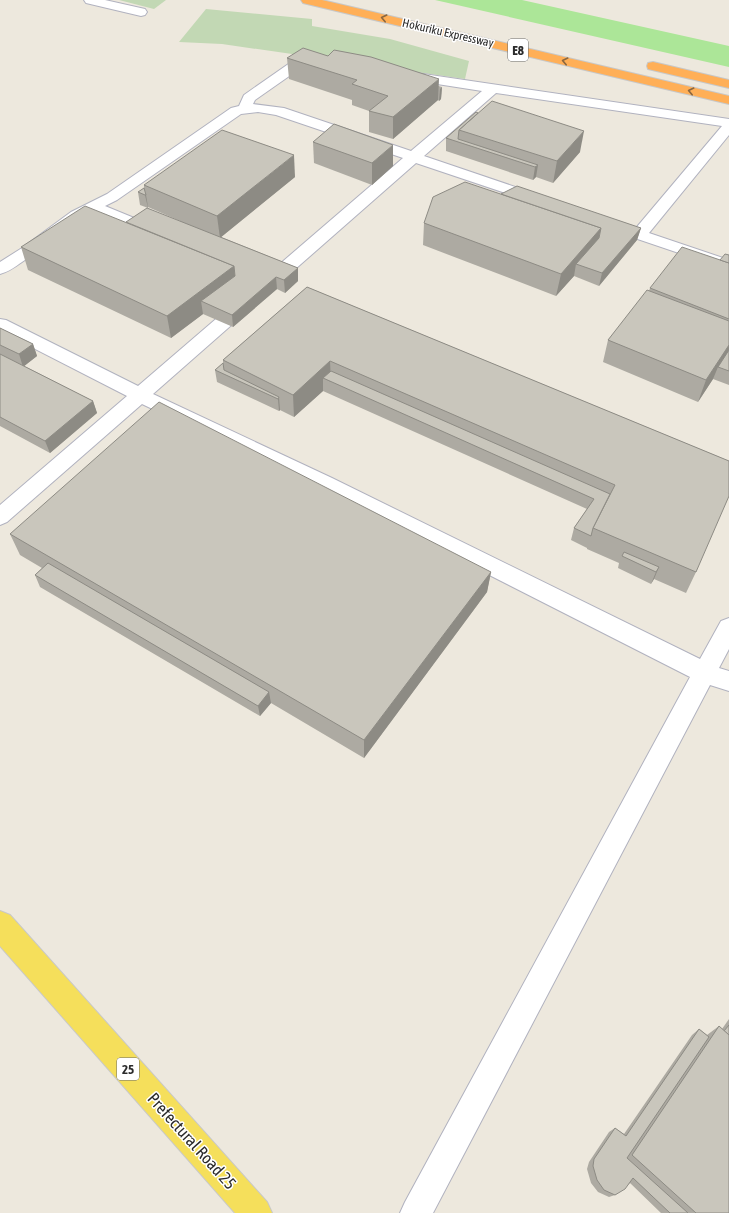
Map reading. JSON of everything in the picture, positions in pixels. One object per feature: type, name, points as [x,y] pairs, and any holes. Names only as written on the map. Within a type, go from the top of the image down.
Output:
[{"type":"highway","name":"Hokuriku Expressway","points":[[306,0],[729,100]]},
{"type":"highway","points":[[644,64],[729,84]]},
{"type":"main road","name":"Prefectural Road 25","points":[[0,925],[256,1213]]},
{"type":"street","points":[[90,0],[141,12]]},
{"type":"street","points":[[245,109],[249,98],[302,61],[325,64]]},
{"type":"street","points":[[394,74],[729,122]]},
{"type":"street","points":[[0,517],[140,395],[266,277],[414,157],[493,88]]},
{"type":"street","points":[[0,269],[28,251],[76,215],[112,197],[236,111],[245,109],[261,108],[280,111],[549,204]]},
{"type":"street","points":[[639,235],[729,126]]},
{"type":"street","points":[[93,206],[172,239]]},
{"type":"street","points":[[594,219],[729,265]]},
{"type":"street","points":[[0,324],[140,395],[325,483],[717,677]]},
{"type":"street","points":[[416,1213],[717,677],[729,628]]},
{"type":"green space","points":[[119,0],[166,0],[154,9]]},
{"type":"green space","points":[[435,0],[522,0],[729,46],[729,67]]},
{"type":"green space","points":[[206,9],[312,19],[312,26],[390,39],[469,61],[465,79],[222,44],[179,42]]},
{"type":"building","points":[[303,48],[328,56],[334,50],[371,57],[439,79],[393,117],[369,111],[388,96],[352,84],[357,80],[287,58]]},
{"type":"building","points":[[492,101],[584,131],[557,161],[459,130]]},
{"type":"building","points":[[476,112],[478,113],[459,130],[458,139],[538,165],[535,167],[446,138]]},
{"type":"building","points":[[334,124],[393,145],[372,163],[313,142]]},
{"type":"building","points":[[222,130],[294,155],[217,216],[144,185]]},
{"type":"building","points":[[465,182],[601,228],[561,274],[424,223],[433,197]]},
{"type":"building","points":[[517,186],[641,228],[602,273],[576,264],[599,238],[601,228],[501,194]]},
{"type":"building","points":[[144,188],[146,195],[138,192]]},
{"type":"building","points":[[85,206],[234,266],[167,316],[21,247]]},
{"type":"building","points":[[147,208],[298,268],[284,280],[276,277],[232,315],[201,301],[235,276],[234,266],[126,222]]},
{"type":"building","points":[[682,247],[729,263],[729,319],[650,288]]},
{"type":"building","points":[[725,254],[729,255],[729,263],[720,260]]},
{"type":"building","points":[[307,287],[729,461],[729,496],[696,572],[593,528],[615,485],[330,361],[293,395],[223,360]]},
{"type":"building","points":[[647,290],[729,321],[729,345],[706,380],[608,340]]},
{"type":"building","points":[[0,328],[33,344],[19,354],[0,345]]},
{"type":"building","points":[[729,350],[729,371],[718,367]]},
{"type":"building","points":[[0,354],[93,401],[45,441],[0,417]]},
{"type":"building","points":[[223,363],[224,370],[279,397],[278,399],[215,370]]},
{"type":"building","points":[[331,371],[610,494],[593,528],[591,536],[574,528],[594,499],[323,378]]},
{"type":"building","points":[[159,402],[491,572],[364,740],[10,534]]},
{"type":"building","points":[[624,552],[659,567],[656,572],[622,556]]},
{"type":"building","points":[[48,563],[269,692],[258,706],[35,575]]},
{"type":"building","points":[[729,1025],[729,1035],[724,1031]]},
{"type":"building","points":[[719,1026],[729,1035],[729,1213],[696,1213],[632,1155]]},
{"type":"building","points":[[699,1029],[709,1037],[627,1158],[688,1213],[670,1213],[633,1178],[625,1189],[615,1195],[604,1190],[597,1180],[593,1166],[594,1159],[615,1128],[626,1136]]}]
